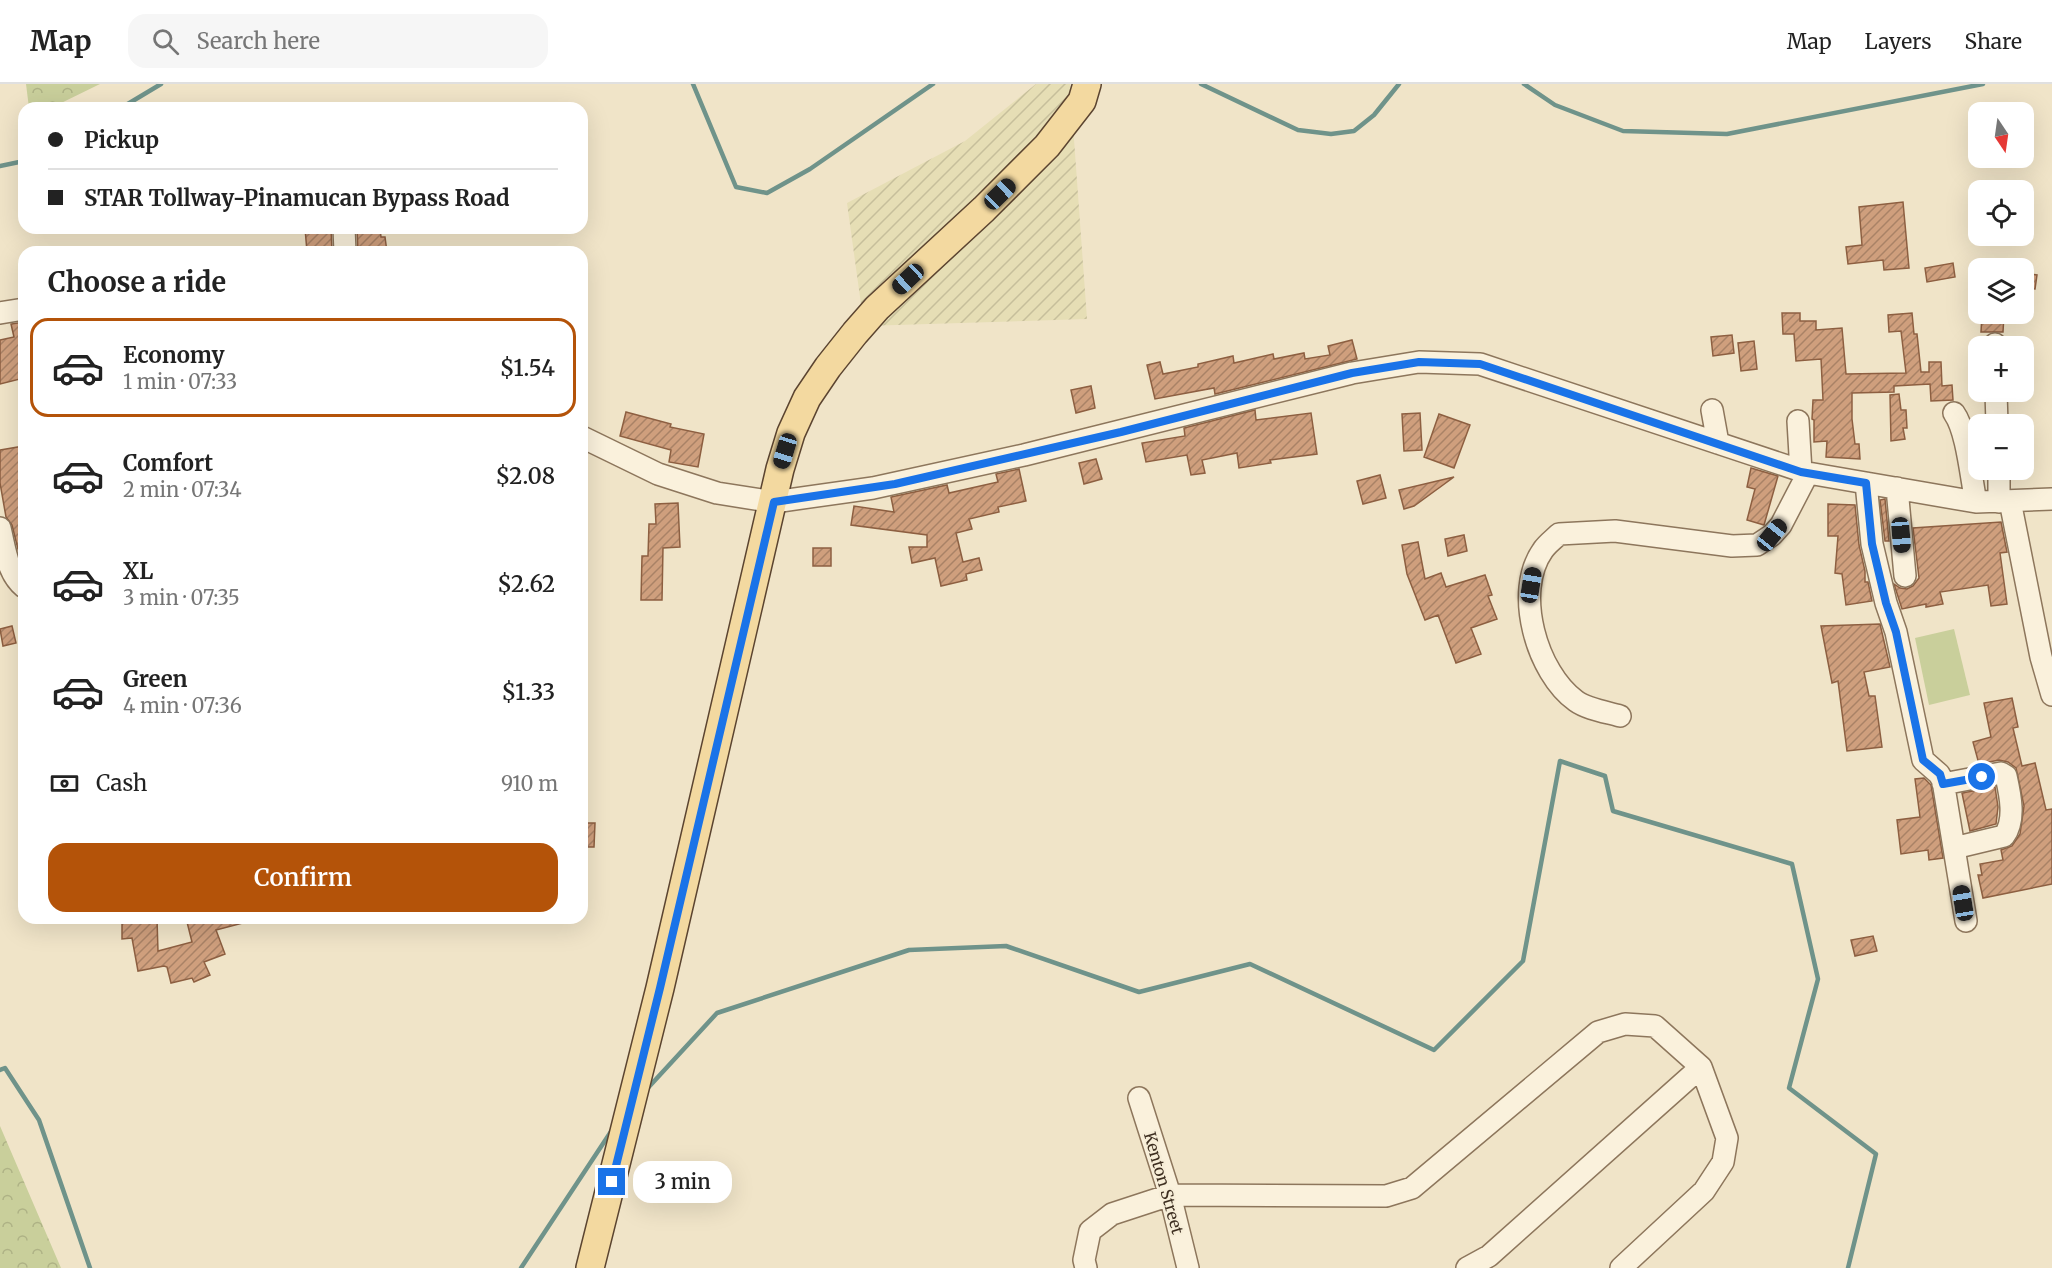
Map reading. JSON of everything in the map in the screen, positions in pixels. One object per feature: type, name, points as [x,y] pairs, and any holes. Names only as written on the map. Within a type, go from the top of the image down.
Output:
[{"type":"main road","points":[[590,1268],[660,988],[780,469],[791,433],[807,398],[828,367],[877,308],[1047,147],[1084,93]]},
{"type":"street","points":[[0,313],[18,310]]},
{"type":"street","points":[[588,440],[658,474],[717,493],[774,502],[873,488],[1121,432],[1352,373],[1419,362],[1480,364],[1805,472],[1976,502],[2052,500]]},
{"type":"street","points":[[1712,410],[1718,443]]},
{"type":"street","points":[[1954,413],[1960,422],[1964,438],[1976,502]]},
{"type":"street","points":[[1620,716],[1577,702],[1556,682],[1537,645],[1529,600],[1533,569],[1543,550],[1559,534],[1615,531],[1732,546],[1757,545],[1772,535],[1781,525],[1805,472],[1798,421]]},
{"type":"street","points":[[2001,480],[2041,657],[2052,695]]},
{"type":"street","points":[[1866,483],[1872,544],[1886,603],[1896,632],[1923,760],[1940,774],[1943,784],[1966,921]]},
{"type":"street","points":[[1898,488],[1905,576]]},
{"type":"street","points":[[0,528],[10,569],[18,583]]},
{"type":"street","points":[[1943,784],[2001,773],[2006,776],[2010,797],[2009,830],[2004,836],[1954,849]]},
{"type":"street","points":[[1086,1268],[1084,1260],[1090,1231],[1112,1214],[1170,1196],[1386,1196],[1412,1188],[1598,1032],[1625,1024],[1655,1026],[1701,1067],[1727,1138],[1724,1162],[1704,1191],[1621,1268]]},
{"type":"street","points":[[1467,1268],[1490,1257],[1701,1067]]},
{"type":"street","name":"Kenton Street","points":[[1139,1098],[1170,1196],[1188,1268]]},
{"type":"shaded area","points":[[1036,84],[1070,84],[1087,319],[864,326],[847,203],[965,141]]},
{"type":"green space","points":[[26,84],[100,84],[63,102],[28,102]]},
{"type":"green space","points":[[1954,629],[1970,695],[1929,705],[1915,638]]},
{"type":"green space","points":[[0,1126],[61,1268],[0,1268]]},
{"type":"building","points":[[1903,202],[1909,268],[1884,270],[1883,260],[1848,264],[1846,247],[1862,245],[1859,207]]},
{"type":"building","points":[[306,234],[331,234],[332,246],[306,246]]},
{"type":"building","points":[[357,234],[381,234],[381,237],[385,237],[386,246],[358,246]]},
{"type":"building","points":[[1953,263],[1955,277],[1927,282],[1925,268]]},
{"type":"building","points":[[2034,275],[2037,275],[2034,289]]},
{"type":"building","points":[[1782,313],[1800,313],[1800,321],[1816,321],[1816,330],[1842,328],[1846,374],[1906,373],[1901,331],[1889,332],[1888,315],[1912,313],[1921,372],[1929,372],[1929,362],[1941,362],[1942,386],[1952,385],[1953,400],[1931,401],[1930,384],[1894,386],[1894,392],[1852,393],[1855,444],[1859,444],[1860,459],[1826,457],[1827,441],[1814,442],[1814,420],[1812,419],[1813,400],[1823,400],[1821,359],[1796,361],[1794,334],[1783,334]]},
{"type":"building","points":[[18,323],[18,380],[0,384],[0,340],[14,337],[11,324]]},
{"type":"building","points":[[1981,324],[2003,324],[2003,332],[1981,332]]},
{"type":"building","points":[[1732,335],[1734,353],[1713,356],[1711,337]]},
{"type":"building","points":[[1352,340],[1357,359],[1215,394],[1214,388],[1155,399],[1147,365],[1160,362],[1163,374],[1198,367],[1198,364],[1233,356],[1234,363],[1273,354],[1274,359],[1304,353],[1305,359],[1330,355],[1328,346]]},
{"type":"building","points":[[1754,341],[1757,369],[1741,371],[1738,343]]},
{"type":"building","points":[[1091,386],[1095,408],[1076,413],[1071,390]]},
{"type":"building","points":[[1899,394],[1901,410],[1906,410],[1907,428],[1903,428],[1905,439],[1891,441],[1890,395]]},
{"type":"building","points":[[1255,410],[1256,420],[1311,413],[1317,454],[1270,460],[1271,463],[1239,468],[1237,453],[1202,460],[1205,473],[1191,475],[1187,455],[1146,462],[1142,443],[1185,436],[1184,428]]},
{"type":"building","points":[[626,412],[671,424],[670,427],[704,434],[698,467],[669,462],[671,450],[620,436]]},
{"type":"building","points":[[1420,413],[1422,450],[1404,451],[1402,414]]},
{"type":"building","points":[[1439,414],[1470,425],[1454,468],[1424,457]]},
{"type":"building","points":[[18,447],[18,549],[12,525],[6,517],[0,483],[0,450]]},
{"type":"building","points":[[1096,459],[1102,479],[1084,484],[1079,463]]},
{"type":"building","points":[[1751,468],[1778,476],[1764,525],[1747,520],[1755,489],[1747,487]]},
{"type":"building","points":[[1019,469],[1026,501],[998,507],[999,512],[969,519],[972,529],[956,533],[963,562],[979,558],[982,570],[966,574],[967,580],[941,586],[935,558],[912,563],[909,547],[927,547],[927,535],[851,525],[854,506],[894,512],[891,497],[947,485],[949,493],[998,482],[996,474]]},
{"type":"building","points":[[1380,475],[1386,498],[1363,504],[1357,481]]},
{"type":"building","points":[[1454,477],[1414,506],[1404,509],[1399,490]]},
{"type":"building","points":[[1885,499],[1889,541],[1885,541],[1880,500]]},
{"type":"building","points":[[678,503],[680,547],[663,548],[662,600],[641,600],[642,556],[648,556],[649,524],[656,524],[655,504]]},
{"type":"building","points":[[1828,504],[1855,505],[1865,582],[1868,582],[1872,601],[1846,605],[1842,574],[1835,573],[1838,536],[1828,536]]},
{"type":"building","points":[[2001,522],[2007,552],[2000,553],[2007,604],[1991,606],[1988,585],[1940,592],[1943,604],[1926,607],[1926,604],[1902,609],[1894,584],[1907,589],[1913,586],[1919,578],[1913,528]]},
{"type":"building","points":[[1464,535],[1467,551],[1448,556],[1445,539]]},
{"type":"building","points":[[1418,542],[1425,579],[1441,573],[1446,587],[1485,575],[1492,595],[1488,596],[1497,619],[1471,628],[1481,654],[1456,663],[1438,615],[1425,620],[1407,574],[1402,545]]},
{"type":"building","points":[[813,548],[831,548],[831,566],[813,566]]},
{"type":"building","points":[[1880,624],[1890,667],[1864,672],[1869,696],[1875,696],[1882,747],[1847,751],[1838,681],[1832,683],[1821,626]]},
{"type":"building","points":[[12,626],[16,643],[3,646],[0,629]]},
{"type":"building","points":[[2012,698],[2018,727],[2013,728],[2022,766],[2035,763],[2046,810],[2052,809],[2052,884],[1983,898],[1978,875],[1982,875],[1980,864],[2003,860],[2001,850],[2012,846],[2020,834],[2024,806],[2016,768],[2008,762],[1999,760],[1979,764],[1973,742],[1991,737],[1984,703]]},
{"type":"building","points":[[1924,778],[1931,785],[1943,858],[1929,860],[1928,850],[1901,854],[1897,820],[1920,817],[1915,779]]},
{"type":"building","points":[[1995,787],[1998,807],[1996,824],[1970,831],[1962,793]]},
{"type":"building","points":[[588,823],[595,823],[594,847],[588,847]]},
{"type":"building","points":[[122,924],[157,924],[158,951],[192,942],[188,924],[239,924],[216,930],[225,954],[204,962],[210,975],[194,982],[192,978],[171,983],[167,967],[138,971],[132,938],[122,939]]},
{"type":"building","points":[[1873,936],[1877,951],[1855,956],[1851,940]]},
{"type":"waterway","points":[[131,102],[161,84]]},
{"type":"waterway","points":[[693,84],[736,187],[767,193],[810,169],[933,84]]},
{"type":"waterway","points":[[1201,84],[1298,130],[1331,134],[1354,131],[1374,115],[1399,84]]},
{"type":"waterway","points":[[1524,84],[1555,105],[1623,131],[1727,134],[1983,84]]},
{"type":"waterway","points":[[0,166],[18,162]]},
{"type":"waterway","points":[[646,1090],[717,1013],[909,950],[1006,946],[1139,992],[1250,964],[1434,1050],[1523,961],[1560,761],[1605,776],[1613,811],[1792,864],[1818,979],[1789,1088],[1876,1154],[1848,1268]]},
{"type":"waterway","points":[[0,1070],[5,1068],[39,1120],[90,1268]]},
{"type":"waterway","points":[[521,1268],[612,1130]]},
{"type":"route","points":[[612,1182],[774,502],[873,488],[1002,460],[1352,373],[1419,362],[1480,364],[1801,472],[1866,483],[1872,544],[1886,603],[1896,632],[1923,760],[1940,774],[1943,784],[1982,777]]}]
